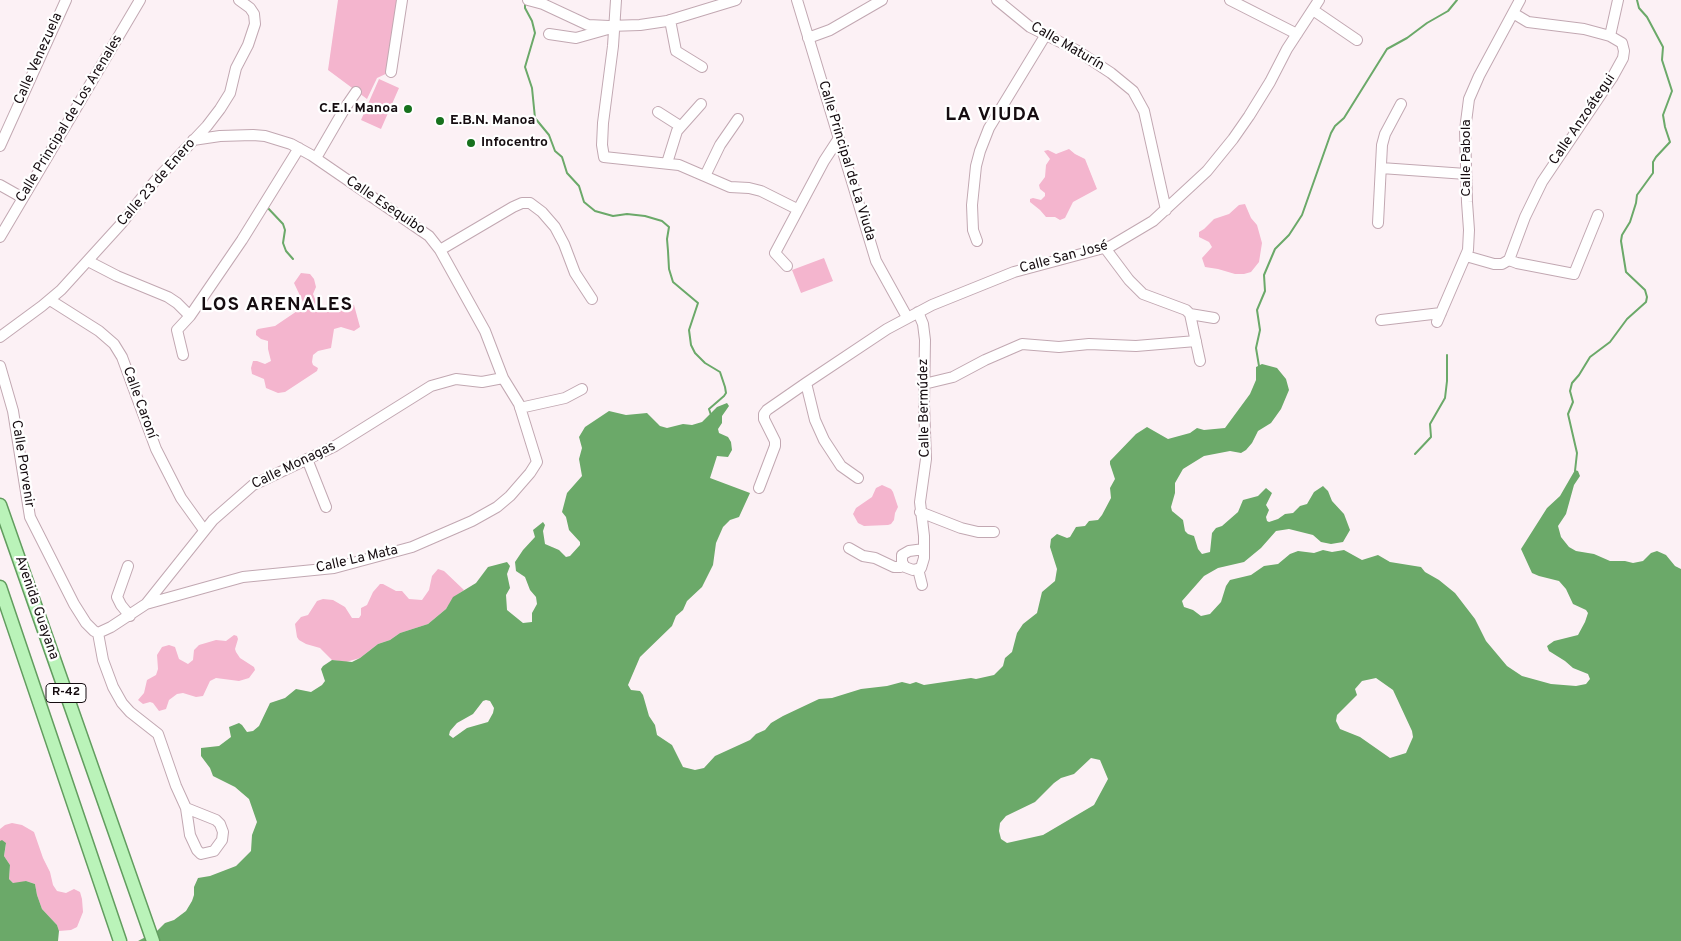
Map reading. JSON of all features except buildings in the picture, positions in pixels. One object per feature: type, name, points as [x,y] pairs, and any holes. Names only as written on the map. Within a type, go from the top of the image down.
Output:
[{"type":"main road","name":"Avenida Guayana","points":[[0,505],[153,941]]},
{"type":"main road","name":"Avenida Guayana","points":[[0,587],[120,941]]},
{"type":"street","name":"Calle Venezuela","points":[[0,146],[66,0]]},
{"type":"street","name":"Calle Principal de Los Arenales","points":[[0,238],[140,0]]},
{"type":"street","name":"Calle 23 de Enero","points":[[0,336],[50,300],[88,261],[121,224],[155,181],[207,126],[228,98],[236,68],[251,38],[255,24],[254,14],[250,8],[239,0]]},
{"type":"street","points":[[391,72],[402,0]]},
{"type":"street","points":[[529,0],[543,4],[588,25],[614,26],[640,25],[670,20],[736,0]]},
{"type":"street","points":[[616,0],[603,123],[603,155],[610,159],[668,163],[686,167],[730,187],[749,188],[797,209]]},
{"type":"street","name":"Calle Principal de La Viuda","points":[[797,0],[876,261],[907,317]]},
{"type":"street","points":[[808,38],[830,30],[882,0]]},
{"type":"street","points":[[1230,0],[1297,34]]},
{"type":"street","name":"Calle San José","points":[[759,488],[775,446],[774,438],[764,419],[764,414],[806,383],[907,317],[1014,272],[1117,244],[1147,226],[1166,210],[1208,171],[1233,139],[1320,0]]},
{"type":"street","name":"Calle Pabola","points":[[1381,320],[1439,318],[1466,256],[1469,245],[1469,230],[1465,130],[1469,99],[1479,76],[1520,0]]},
{"type":"street","points":[[1513,13],[1528,22],[1584,29],[1610,36],[1618,0]]},
{"type":"street","name":"Calle Maturín","points":[[999,1],[1016,17],[1045,36],[1076,50],[1111,73],[1133,91],[1144,111],[1166,210]]},
{"type":"street","points":[[1313,10],[1357,40]]},
{"type":"street","points":[[670,20],[676,52],[702,67]]},
{"type":"street","points":[[549,34],[576,38],[592,35],[614,26]]},
{"type":"street","points":[[977,241],[973,230],[972,205],[976,166],[980,151],[989,128],[1045,36]]},
{"type":"street","name":"Calle Anzoátegui","points":[[1509,260],[1525,217],[1542,182],[1612,78],[1623,58],[1622,43],[1610,36]]},
{"type":"street","points":[[316,158],[344,108],[356,92]]},
{"type":"street","points":[[668,163],[674,137],[680,126],[701,104]]},
{"type":"street","points":[[1378,223],[1383,140],[1401,104]]},
{"type":"street","points":[[658,112],[680,126]]},
{"type":"street","points":[[705,176],[723,139],[738,119]]},
{"type":"street","name":"Calle Esequibo","points":[[193,140],[220,136],[259,135],[299,148],[429,236],[440,250],[485,331],[503,378],[520,408],[525,430],[536,458]]},
{"type":"street","points":[[787,266],[775,253],[797,209],[839,138]]},
{"type":"street","points":[[183,356],[177,330],[190,316],[242,240],[299,148]]},
{"type":"street","points":[[1381,168],[1466,174]]},
{"type":"street","points":[[0,185],[23,198]]},
{"type":"street","points":[[440,250],[513,207],[522,203],[530,203],[542,212],[555,227],[575,273],[592,299]]},
{"type":"street","points":[[1466,256],[1494,264],[1502,264],[1509,260],[1574,274],[1598,215]]},
{"type":"street","points":[[1106,248],[1129,280],[1143,294],[1186,310],[1190,314],[1214,318]]},
{"type":"street","points":[[88,261],[117,276],[168,296],[190,316]]},
{"type":"street","name":"Calle Caroní","points":[[50,300],[99,331],[114,344],[122,357],[156,449],[181,498],[204,530]]},
{"type":"street","points":[[1170,305],[1183,316],[1195,338]]},
{"type":"street","name":"Calle Bermúdez","points":[[918,312],[924,330],[926,459],[920,491],[924,549],[920,567]]},
{"type":"street","points":[[1190,314],[1200,361]]},
{"type":"street","points":[[924,384],[953,377],[985,360],[1022,344],[1059,348],[1089,344],[1136,346],[1195,338]]},
{"type":"street","name":"Calle Porvenir","points":[[0,366],[13,411],[30,517],[74,604],[86,623],[98,633]]},
{"type":"street","name":"Calle Monagas","points":[[98,633],[105,631],[130,616],[146,604],[204,530],[228,504],[247,489],[346,440],[431,386],[456,379],[482,382],[503,378]]},
{"type":"street","points":[[806,383],[815,420],[824,440],[841,466],[858,478]]},
{"type":"street","points":[[520,408],[565,398],[582,389]]},
{"type":"street","name":"Calle La Mata","points":[[146,604],[243,577],[258,574],[334,568],[412,547],[472,521],[497,507],[510,496],[530,473],[536,465],[536,458]]},
{"type":"street","points":[[307,459],[326,507]]},
{"type":"street","points":[[920,512],[961,528],[978,532],[994,532]]},
{"type":"street","points":[[849,548],[863,556],[875,558],[894,567],[903,565]]},
{"type":"street","points":[[922,585],[920,567],[909,570],[903,565],[901,558],[905,553],[924,549]]},
{"type":"street","points":[[128,566],[117,597],[130,616]]},
{"type":"street","points":[[98,633],[103,660],[113,687],[122,703],[130,712],[158,734],[176,786],[186,808],[190,835],[197,850],[201,854],[214,851],[222,840],[220,824],[216,820],[186,808]]},
{"type":"shaded area","points":[[338,0],[401,0],[390,72],[377,78],[367,99],[328,70]]},
{"type":"shaded area","points":[[379,79],[399,88],[381,129],[361,120]]},
{"type":"shaded area","points":[[1069,149],[1085,159],[1097,189],[1073,202],[1065,218],[1060,220],[1055,217],[1046,217],[1030,202],[1030,199],[1041,200],[1045,196],[1039,185],[1045,177],[1046,165],[1050,159],[1044,151],[1048,150],[1056,154]]},
{"type":"shaded area","points":[[1245,204],[1251,218],[1257,225],[1262,243],[1259,262],[1251,272],[1244,274],[1235,274],[1205,267],[1202,258],[1212,247],[1209,242],[1199,237],[1199,232],[1214,219],[1229,214],[1239,205]]},
{"type":"shaded area","points":[[824,258],[833,281],[801,293],[792,270]]},
{"type":"shaded area","points":[[301,273],[310,274],[314,279],[316,287],[313,294],[317,304],[322,308],[354,305],[360,327],[354,331],[341,327],[334,329],[331,348],[318,351],[313,355],[312,362],[318,368],[317,371],[285,392],[278,393],[266,388],[264,379],[252,374],[253,361],[265,364],[271,361],[268,341],[256,335],[256,331],[275,326],[303,307],[303,302],[294,283]]},
{"type":"shaded area","points":[[1262,364],[1277,368],[1286,379],[1289,390],[1281,409],[1271,423],[1258,431],[1246,450],[1241,453],[1230,451],[1204,456],[1183,469],[1175,483],[1172,511],[1183,520],[1185,531],[1194,536],[1198,549],[1202,554],[1210,552],[1212,533],[1238,512],[1243,500],[1258,496],[1266,488],[1272,493],[1266,505],[1269,510],[1266,517],[1269,522],[1285,514],[1293,513],[1300,506],[1307,504],[1314,492],[1323,486],[1328,491],[1332,501],[1344,514],[1350,530],[1343,542],[1331,544],[1321,542],[1313,535],[1289,529],[1276,531],[1261,548],[1244,562],[1218,568],[1204,576],[1182,601],[1184,607],[1193,610],[1201,616],[1210,614],[1221,602],[1230,580],[1251,575],[1264,566],[1278,564],[1290,554],[1298,551],[1314,553],[1323,550],[1332,552],[1344,550],[1362,560],[1378,555],[1390,562],[1421,567],[1425,572],[1455,593],[1475,619],[1486,641],[1507,666],[1522,676],[1551,684],[1576,686],[1586,684],[1590,679],[1588,674],[1573,668],[1549,651],[1547,646],[1554,641],[1578,635],[1588,613],[1586,610],[1573,604],[1566,589],[1559,581],[1532,573],[1521,549],[1547,508],[1560,496],[1575,470],[1578,471],[1580,476],[1574,485],[1566,514],[1558,526],[1561,537],[1569,547],[1576,551],[1594,554],[1610,561],[1633,563],[1643,561],[1651,553],[1657,551],[1666,555],[1675,566],[1681,569],[1681,941],[138,941],[157,931],[165,923],[174,920],[186,911],[192,901],[194,887],[198,878],[210,876],[236,866],[251,851],[252,835],[257,822],[249,799],[235,787],[213,776],[210,768],[201,756],[201,748],[219,746],[231,737],[229,727],[239,723],[247,732],[253,731],[259,726],[270,703],[285,698],[296,689],[311,692],[322,685],[325,681],[321,669],[332,660],[352,662],[378,644],[390,640],[400,633],[428,624],[446,609],[453,597],[476,583],[488,567],[507,562],[510,566],[507,574],[510,588],[506,595],[507,610],[523,623],[532,622],[532,613],[537,604],[536,597],[530,590],[525,577],[516,571],[515,562],[535,537],[533,530],[543,522],[545,525],[543,531],[545,544],[559,550],[566,557],[570,556],[580,545],[580,542],[569,530],[566,517],[562,512],[567,493],[582,476],[579,459],[582,448],[579,437],[585,427],[609,411],[626,415],[647,413],[660,426],[667,428],[702,422],[717,407],[727,403],[729,406],[722,416],[722,423],[718,429],[719,433],[728,437],[732,450],[728,457],[717,456],[710,478],[750,493],[739,517],[730,520],[723,527],[716,543],[713,565],[702,587],[687,601],[683,610],[676,616],[672,626],[640,657],[628,685],[631,690],[640,691],[643,695],[657,735],[672,745],[683,767],[695,770],[704,768],[715,756],[750,740],[783,716],[819,699],[832,698],[861,689],[902,682],[910,684],[916,682],[924,685],[994,675],[1003,666],[1005,658],[1012,652],[1017,633],[1023,624],[1037,613],[1042,592],[1055,581],[1057,569],[1050,547],[1051,539],[1057,534],[1067,538],[1070,537],[1076,527],[1085,526],[1089,521],[1098,520],[1102,515],[1111,498],[1110,488],[1115,479],[1110,461],[1136,434],[1147,427],[1168,439],[1190,433],[1197,428],[1204,430],[1225,428],[1250,394],[1256,380],[1256,367]],"holes":[[[1376,678],[1393,690],[1412,731],[1413,737],[1406,753],[1390,758],[1360,737],[1340,729],[1336,721],[1337,715],[1357,695],[1355,689],[1362,681]],[[483,701],[490,701],[494,708],[488,722],[467,728],[453,738],[449,735],[457,723],[473,714]],[[1091,758],[1100,760],[1108,779],[1094,805],[1043,835],[1007,843],[1001,839],[1000,823],[1006,816],[1035,802],[1061,778],[1074,774]]]},
{"type":"shaded area","points":[[882,485],[893,492],[898,507],[894,520],[888,525],[864,526],[858,523],[853,514],[856,508],[872,497],[876,488]]},
{"type":"shaded area","points":[[438,569],[444,571],[464,590],[454,597],[446,609],[428,624],[400,633],[390,640],[378,644],[360,658],[346,662],[332,660],[320,648],[306,644],[297,637],[295,624],[301,617],[308,615],[317,601],[323,599],[333,600],[345,607],[352,618],[359,618],[361,608],[367,605],[373,592],[380,584],[396,591],[402,591],[409,599],[422,600],[429,590],[432,576]]},
{"type":"shaded area","points":[[234,635],[238,639],[236,652],[240,658],[254,667],[255,670],[249,678],[239,681],[216,678],[210,681],[203,696],[196,697],[183,693],[177,694],[169,700],[166,709],[159,711],[153,703],[143,704],[138,700],[144,693],[147,680],[156,675],[158,669],[157,655],[162,647],[169,645],[175,647],[179,659],[188,664],[193,660],[194,650],[199,645],[216,640],[226,641]]},
{"type":"shaded area","points":[[12,823],[22,825],[34,832],[50,872],[53,885],[57,891],[66,893],[74,889],[80,892],[83,912],[77,927],[71,930],[59,931],[57,925],[42,909],[35,884],[26,881],[19,884],[13,883],[9,879],[10,865],[4,856],[6,844],[0,841],[0,829]]},
{"type":"shaded area","points":[[2,840],[6,843],[4,856],[10,865],[9,879],[13,883],[26,881],[35,884],[42,909],[57,925],[59,931],[58,941],[0,941],[0,841]]},
{"type":"waterway","points":[[1259,366],[1256,348],[1260,330],[1257,310],[1265,291],[1264,275],[1275,249],[1289,235],[1302,215],[1331,133],[1335,126],[1344,118],[1387,49],[1448,11],[1457,0]]},
{"type":"waterway","points":[[1575,471],[1577,453],[1568,414],[1573,402],[1570,391],[1572,383],[1590,357],[1610,342],[1627,319],[1646,302],[1645,290],[1626,272],[1621,241],[1622,235],[1630,222],[1637,195],[1653,173],[1653,162],[1670,142],[1663,115],[1672,91],[1662,60],[1663,47],[1647,17],[1639,8],[1637,0]]},
{"type":"waterway","points":[[525,3],[525,8],[532,21],[535,33],[525,67],[532,88],[535,118],[549,135],[555,151],[562,157],[567,173],[579,186],[584,202],[595,211],[613,216],[627,214],[645,216],[662,221],[669,227],[667,239],[669,269],[673,282],[698,303],[689,330],[691,345],[695,353],[705,363],[720,372],[725,387],[726,393],[724,396],[709,409],[711,415]]},
{"type":"waterway","points":[[266,206],[283,224],[285,230],[283,243],[286,251],[293,259]]},
{"type":"waterway","points":[[1415,454],[1431,437],[1430,424],[1445,398],[1447,355]]},
{"type":"place","name":"C.E.I. Manoa","points":[[408,109]]},
{"type":"place","name":"E.B.N. Manoa","points":[[440,121]]},
{"type":"place","name":"Infocentro","points":[[471,143]]},
{"type":"district","name":"LA VIUDA","points":[[993,116]]},
{"type":"district","name":"LOS ARENALES","points":[[277,306]]}]
